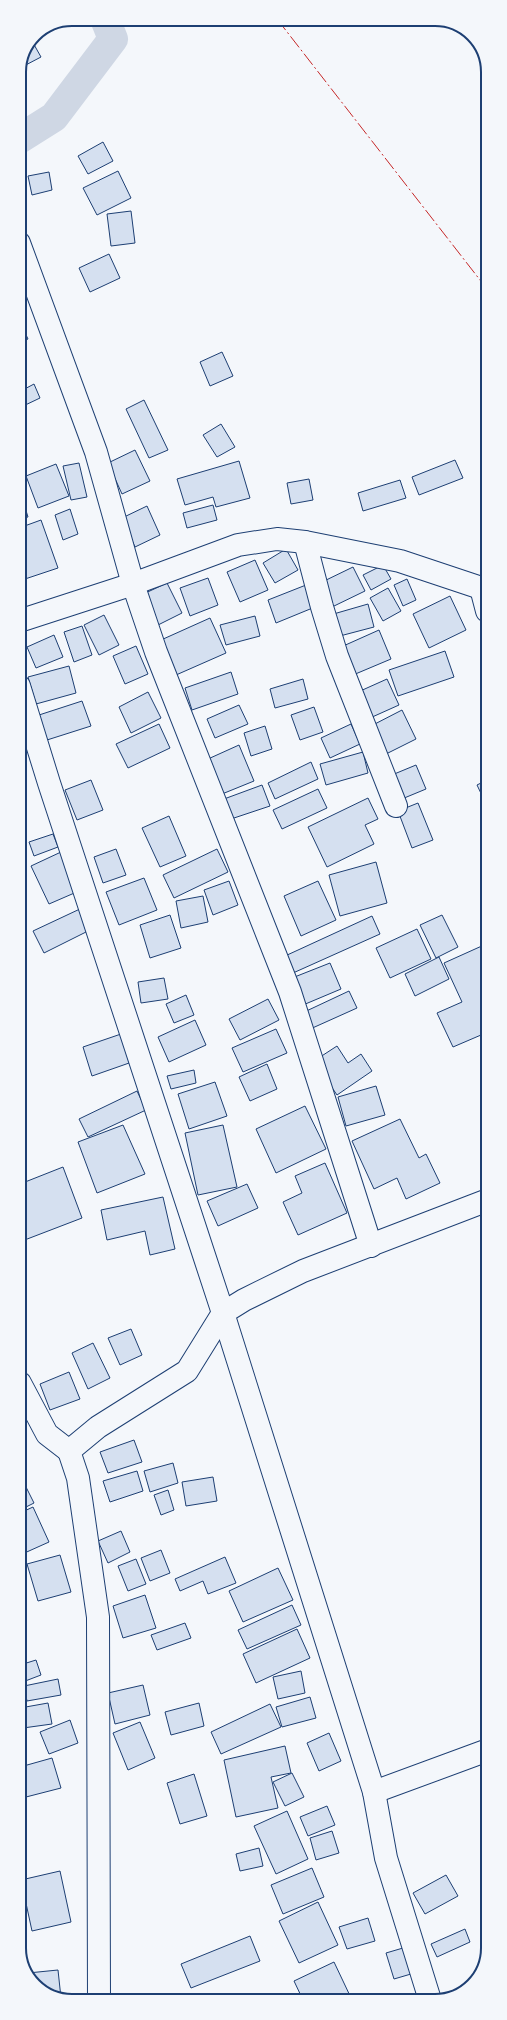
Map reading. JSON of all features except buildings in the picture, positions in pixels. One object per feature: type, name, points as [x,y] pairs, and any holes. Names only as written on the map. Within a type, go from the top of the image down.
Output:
[{"type":"street","points":[[26,262],[96,452],[133,584],[156,652],[290,992],[370,1246]]},
{"type":"street","points":[[26,619],[133,584],[238,545],[277,539],[305,542],[400,561],[481,586]]},
{"type":"street","points":[[305,542],[337,656],[396,806]]},
{"type":"street","points":[[26,709],[56,805],[223,1313],[374,1792],[386,1858],[428,1994]]},
{"type":"street","points":[[70,1451],[98,1427],[187,1372],[223,1313],[256,1294],[303,1271],[481,1203]]},
{"type":"street","points":[[26,1394],[47,1434],[70,1451],[78,1478],[98,1617],[99,1994]]},
{"type":"street","points":[[374,1792],[481,1753]]},
{"type":"waterway","points":[[26,135],[54,117],[113,39],[108,26]]},
{"type":"power","points":[[282,26],[481,281]]}]
